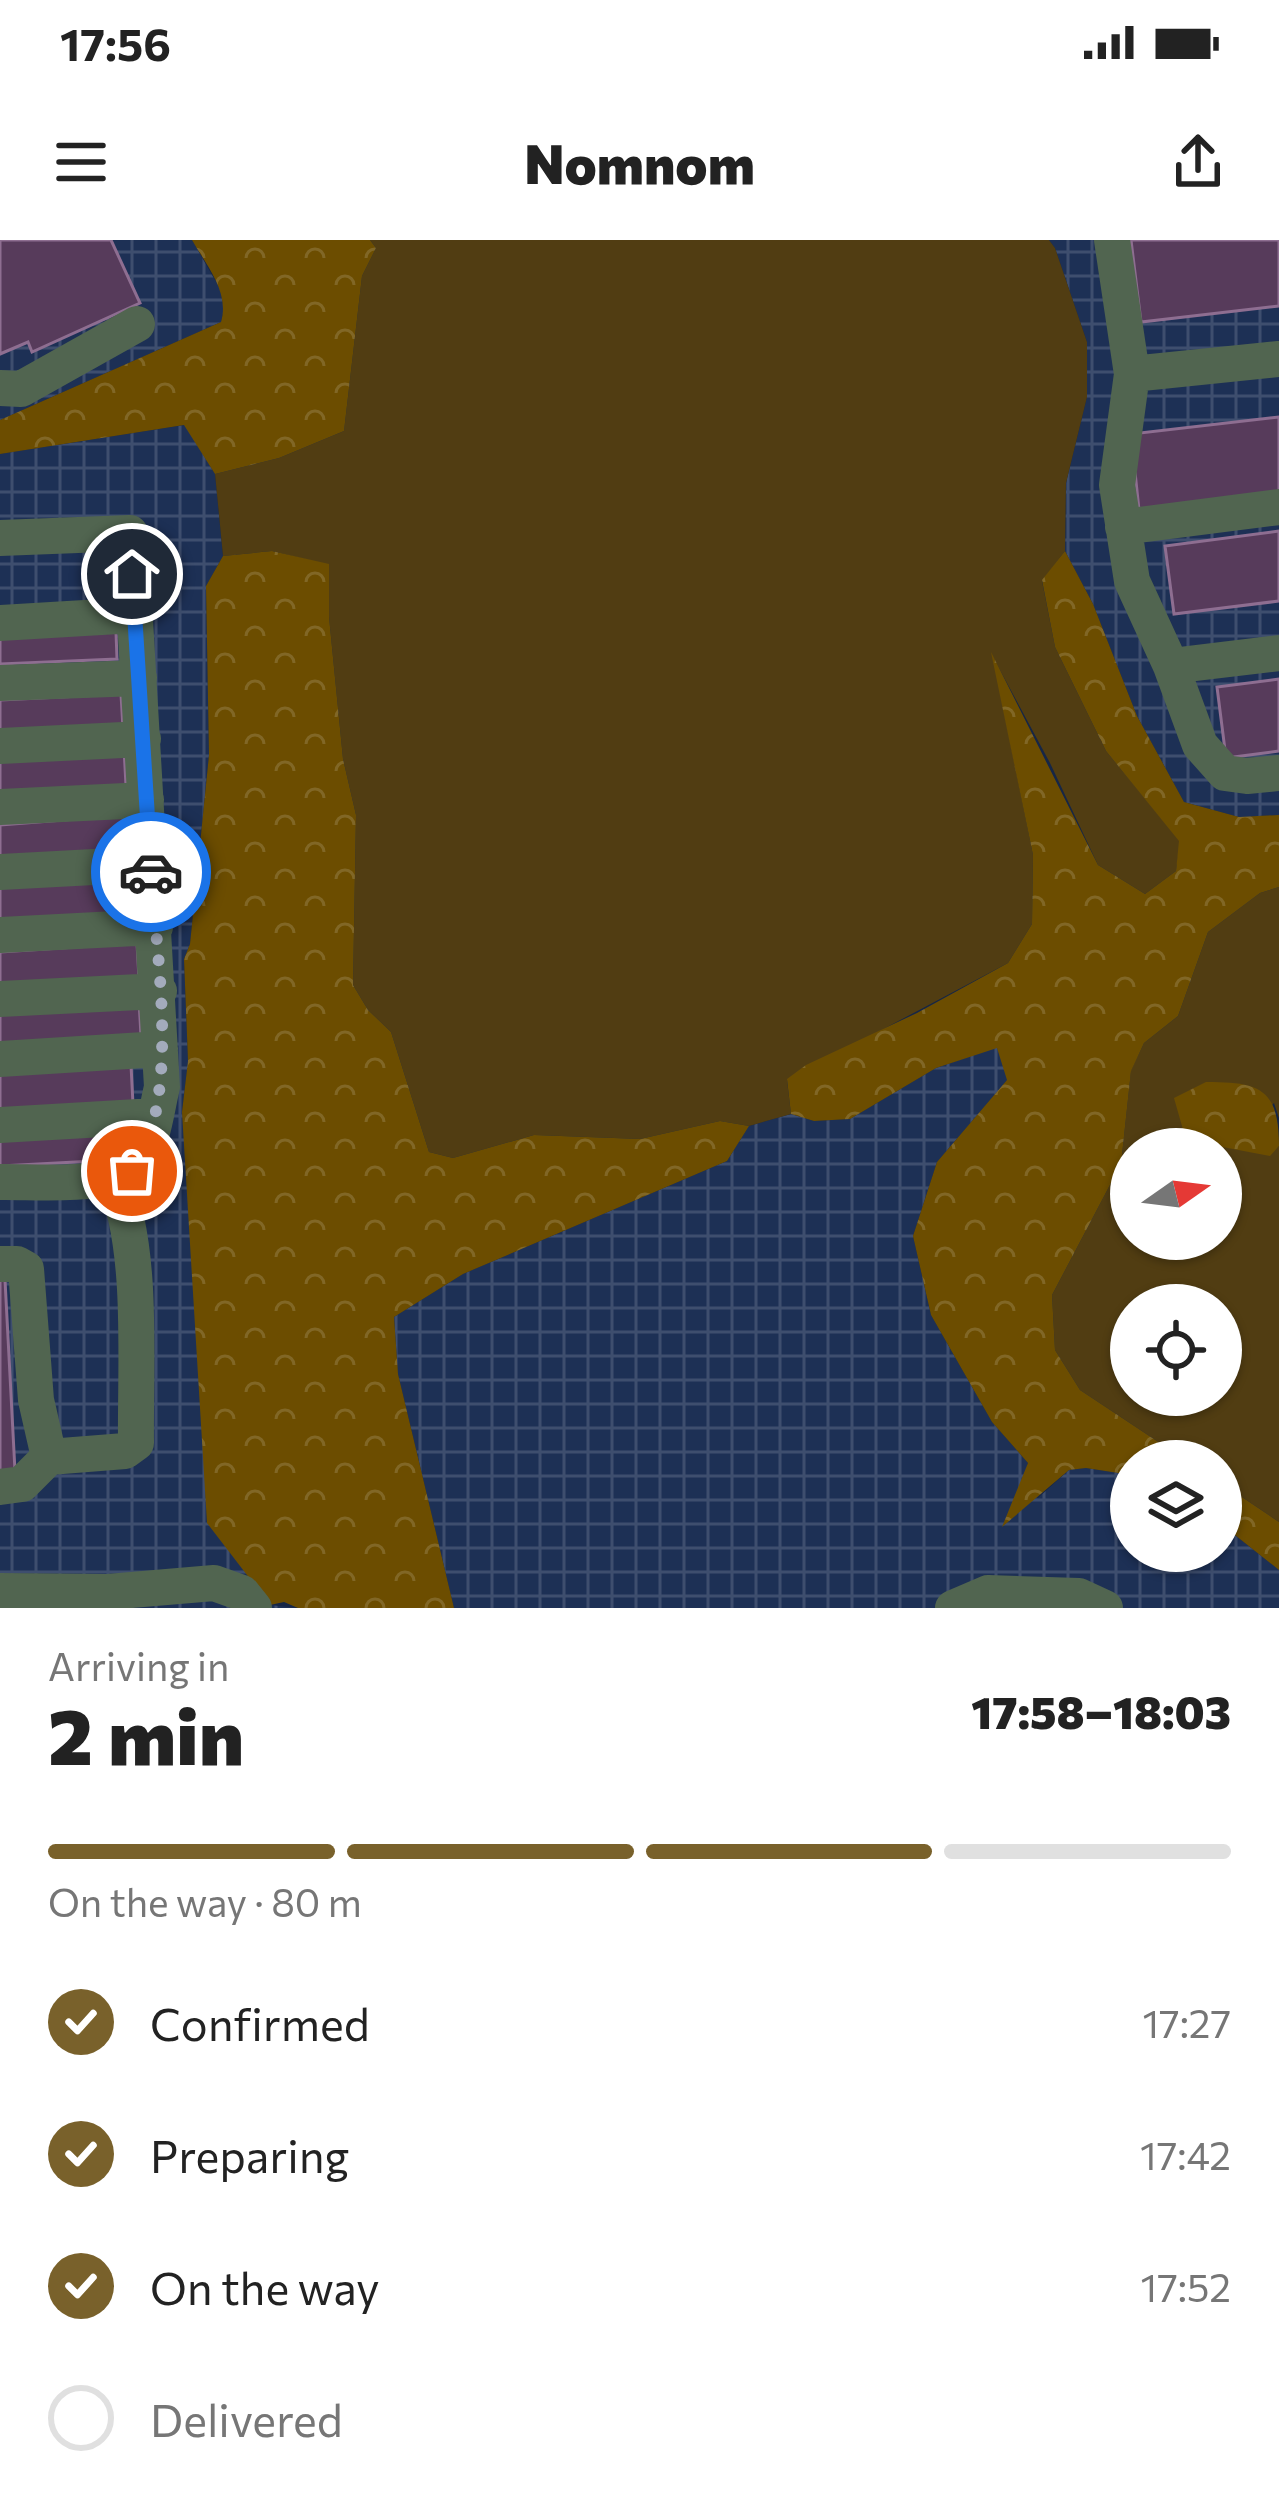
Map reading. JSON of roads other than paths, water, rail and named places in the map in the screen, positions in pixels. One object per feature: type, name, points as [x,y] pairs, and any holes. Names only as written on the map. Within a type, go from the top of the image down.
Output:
[{"type":"lane","points":[[1112,240],[1132,374],[1117,485],[1132,581],[1200,745],[1225,773],[1279,772]]},
{"type":"lane","points":[[0,388],[21,389],[136,324]]},
{"type":"lane","points":[[1132,374],[1279,359]]},
{"type":"lane","points":[[1124,526],[1279,507]]},
{"type":"lane","points":[[0,538],[130,533],[162,1087],[146,1152],[132,1171],[115,1178],[0,1181]]},
{"type":"lane","points":[[0,623],[135,615]]},
{"type":"lane","points":[[1171,666],[1279,652]]},
{"type":"lane","points":[[0,683],[139,678]]},
{"type":"lane","points":[[0,746],[142,739]]},
{"type":"lane","points":[[0,807],[146,800]]},
{"type":"lane","points":[[0,872],[150,864]]},
{"type":"lane","points":[[0,935],[154,927]]},
{"type":"lane","points":[[0,999],[159,991]]},
{"type":"lane","points":[[0,1059],[160,1049]]},
{"type":"lane","points":[[0,1125],[154,1116]]},
{"type":"lane","points":[[0,1486],[22,1484],[49,1456],[125,1451],[136,1443],[135,1301],[125,1204],[115,1178]]},
{"type":"lane","points":[[0,1264],[26,1269],[36,1400],[49,1456]]},
{"type":"lane","points":[[0,1591],[108,1592],[214,1583],[242,1593],[254,1608]]},
{"type":"lane","points":[[953,1608],[988,1593],[1079,1596],[1105,1608]]}]
